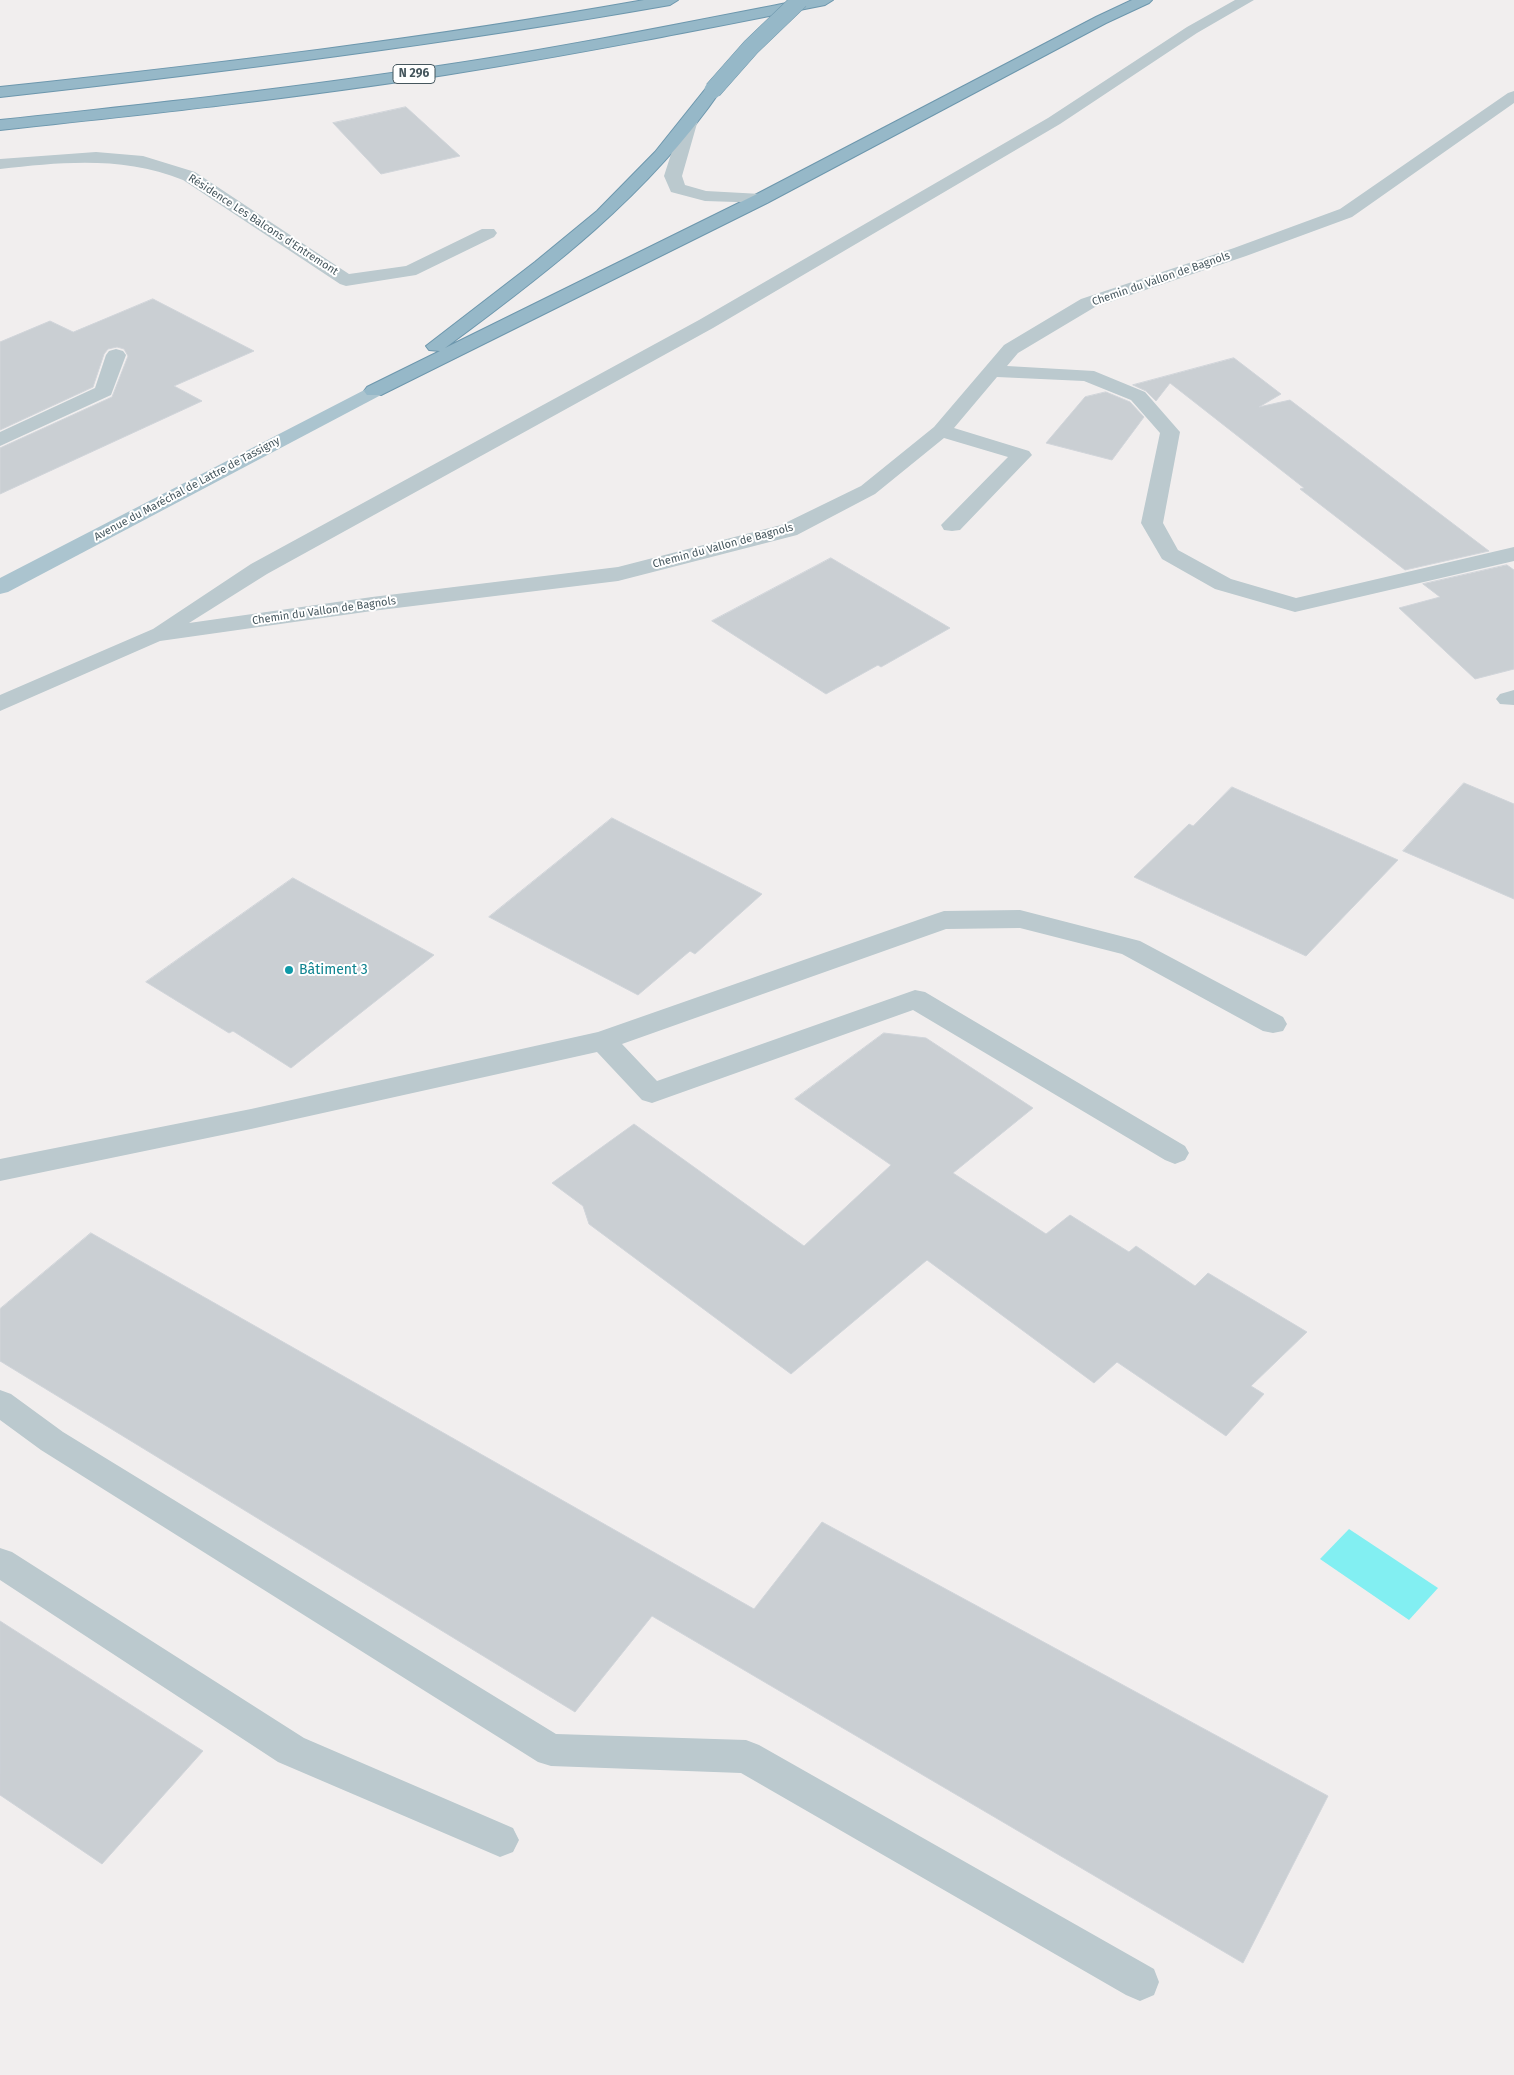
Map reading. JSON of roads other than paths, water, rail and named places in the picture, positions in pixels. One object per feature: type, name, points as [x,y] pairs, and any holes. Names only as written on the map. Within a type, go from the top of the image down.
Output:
[{"type":"highway","name":"N 296","points":[[0,92],[375,47],[569,18],[670,0]]},
{"type":"highway","points":[[374,391],[520,284],[603,214],[656,160],[751,47],[800,0]]},
{"type":"highway","name":"N 296","points":[[0,125],[204,103],[446,70],[646,35],[825,0]]},
{"type":"highway","points":[[374,391],[761,199],[1101,20],[1144,0]]},
{"type":"main road","name":"Avenue du Maréchal de Lattre de Tassigny","points":[[0,587],[374,391]]},
{"type":"street","points":[[155,635],[259,570],[706,324],[1054,121],[1192,30],[1246,0]]},
{"type":"street","name":"Chemin du Vallon de Bagnols","points":[[0,704],[155,635],[372,604],[618,574],[789,530],[868,490],[941,431],[1011,349],[1088,304],[1240,252],[1346,213],[1514,96]]},
{"type":"street","points":[[690,120],[673,176],[677,188],[704,196],[761,199]]},
{"type":"street","name":"Résidence Les Balcons d'Entremont","points":[[0,164],[104,156],[142,160],[166,165],[189,176],[346,280],[410,271],[488,233]]},
{"type":"street","points":[[0,440],[104,391],[116,355]]},
{"type":"street","points":[[991,371],[1087,375],[1138,396],[1170,432],[1152,523],[1170,554],[1223,584],[1295,605],[1514,554]]},
{"type":"street","points":[[941,431],[1022,455],[952,525]]},
{"type":"street","points":[[0,1170],[260,1117],[602,1041],[944,920],[1020,919],[1131,947],[1273,1024]]},
{"type":"street","points":[[602,1041],[652,1093],[915,999],[1175,1153]]},
{"type":"street","points":[[0,1404],[52,1441],[551,1750],[746,1757],[1140,1982]]},
{"type":"street","points":[[0,1562],[291,1750],[500,1840]]},
{"type":"water","points":[[1349,1529],[1438,1588],[1409,1620],[1320,1559]]},
{"type":"place","name":"Bâtiment 3","points":[[289,970]]}]
